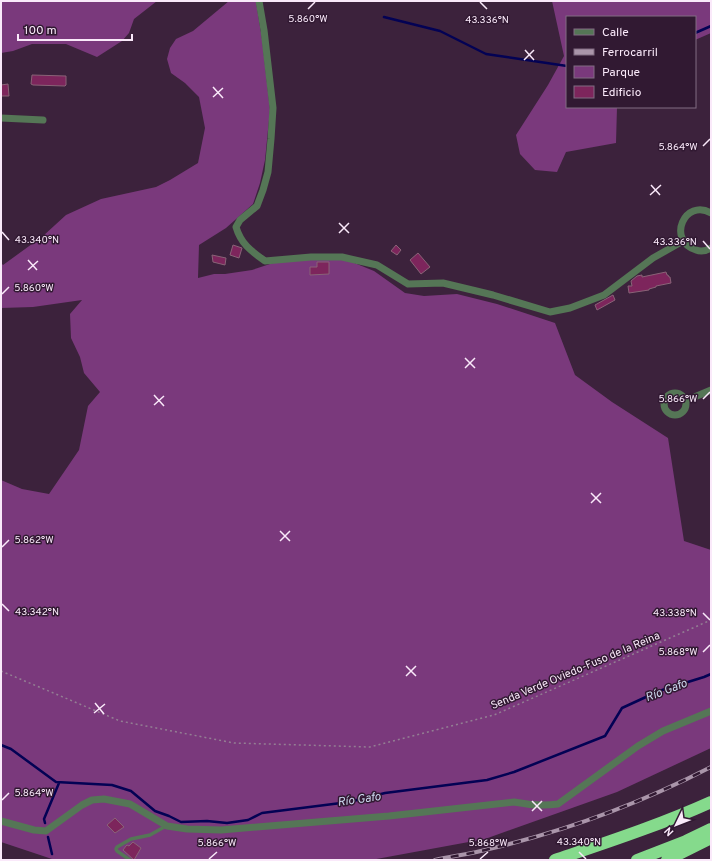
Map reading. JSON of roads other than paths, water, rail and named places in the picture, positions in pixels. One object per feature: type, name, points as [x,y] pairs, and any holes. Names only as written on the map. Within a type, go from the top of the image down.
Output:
[{"type":"highway","points":[[555,860],[623,838],[683,815],[711,802]]},
{"type":"highway","points":[[637,860],[711,830]]},
{"type":"highway","points":[[667,860],[711,838]]},
{"type":"street","points":[[259,1],[273,108],[268,172],[257,206],[240,220],[236,227],[239,237],[250,250],[265,261],[311,257],[342,257],[377,265],[408,284],[443,283],[493,295],[550,312],[570,308],[604,295],[653,258],[683,241]]},
{"type":"street","points":[[1,118],[43,120]]},
{"type":"street","points":[[711,213],[706,210],[696,210],[690,212],[681,224],[680,233],[683,241],[689,247],[700,251],[711,248]]},
{"type":"street","points":[[685,401],[711,390]]},
{"type":"street","points":[[1,821],[34,830],[46,830],[82,805],[92,800],[104,799],[130,804],[167,826],[187,829],[221,830],[389,816],[514,802],[548,806],[558,804],[638,746],[664,731],[711,711]]},
{"type":"lane","points":[[130,860],[117,851],[117,846],[131,839],[150,835],[167,826]]},
{"type":"waterway","points":[[384,17],[440,31],[486,54],[566,66]]},
{"type":"waterway","points":[[696,33],[711,26]]},
{"type":"waterway","name":"Río Gafo","points":[[1,745],[11,749],[56,782],[112,785],[131,791],[155,811],[181,822],[207,821],[227,823],[248,820],[262,813],[349,802],[385,793],[487,780],[514,772],[605,736],[622,708],[659,691],[711,674]]},
{"type":"waterway","points":[[45,823],[44,819],[59,783]]},
{"type":"waterway","points":[[48,837],[52,854]]},
{"type":"railway","points":[[435,860],[518,842],[575,825],[630,804],[711,767]]}]
